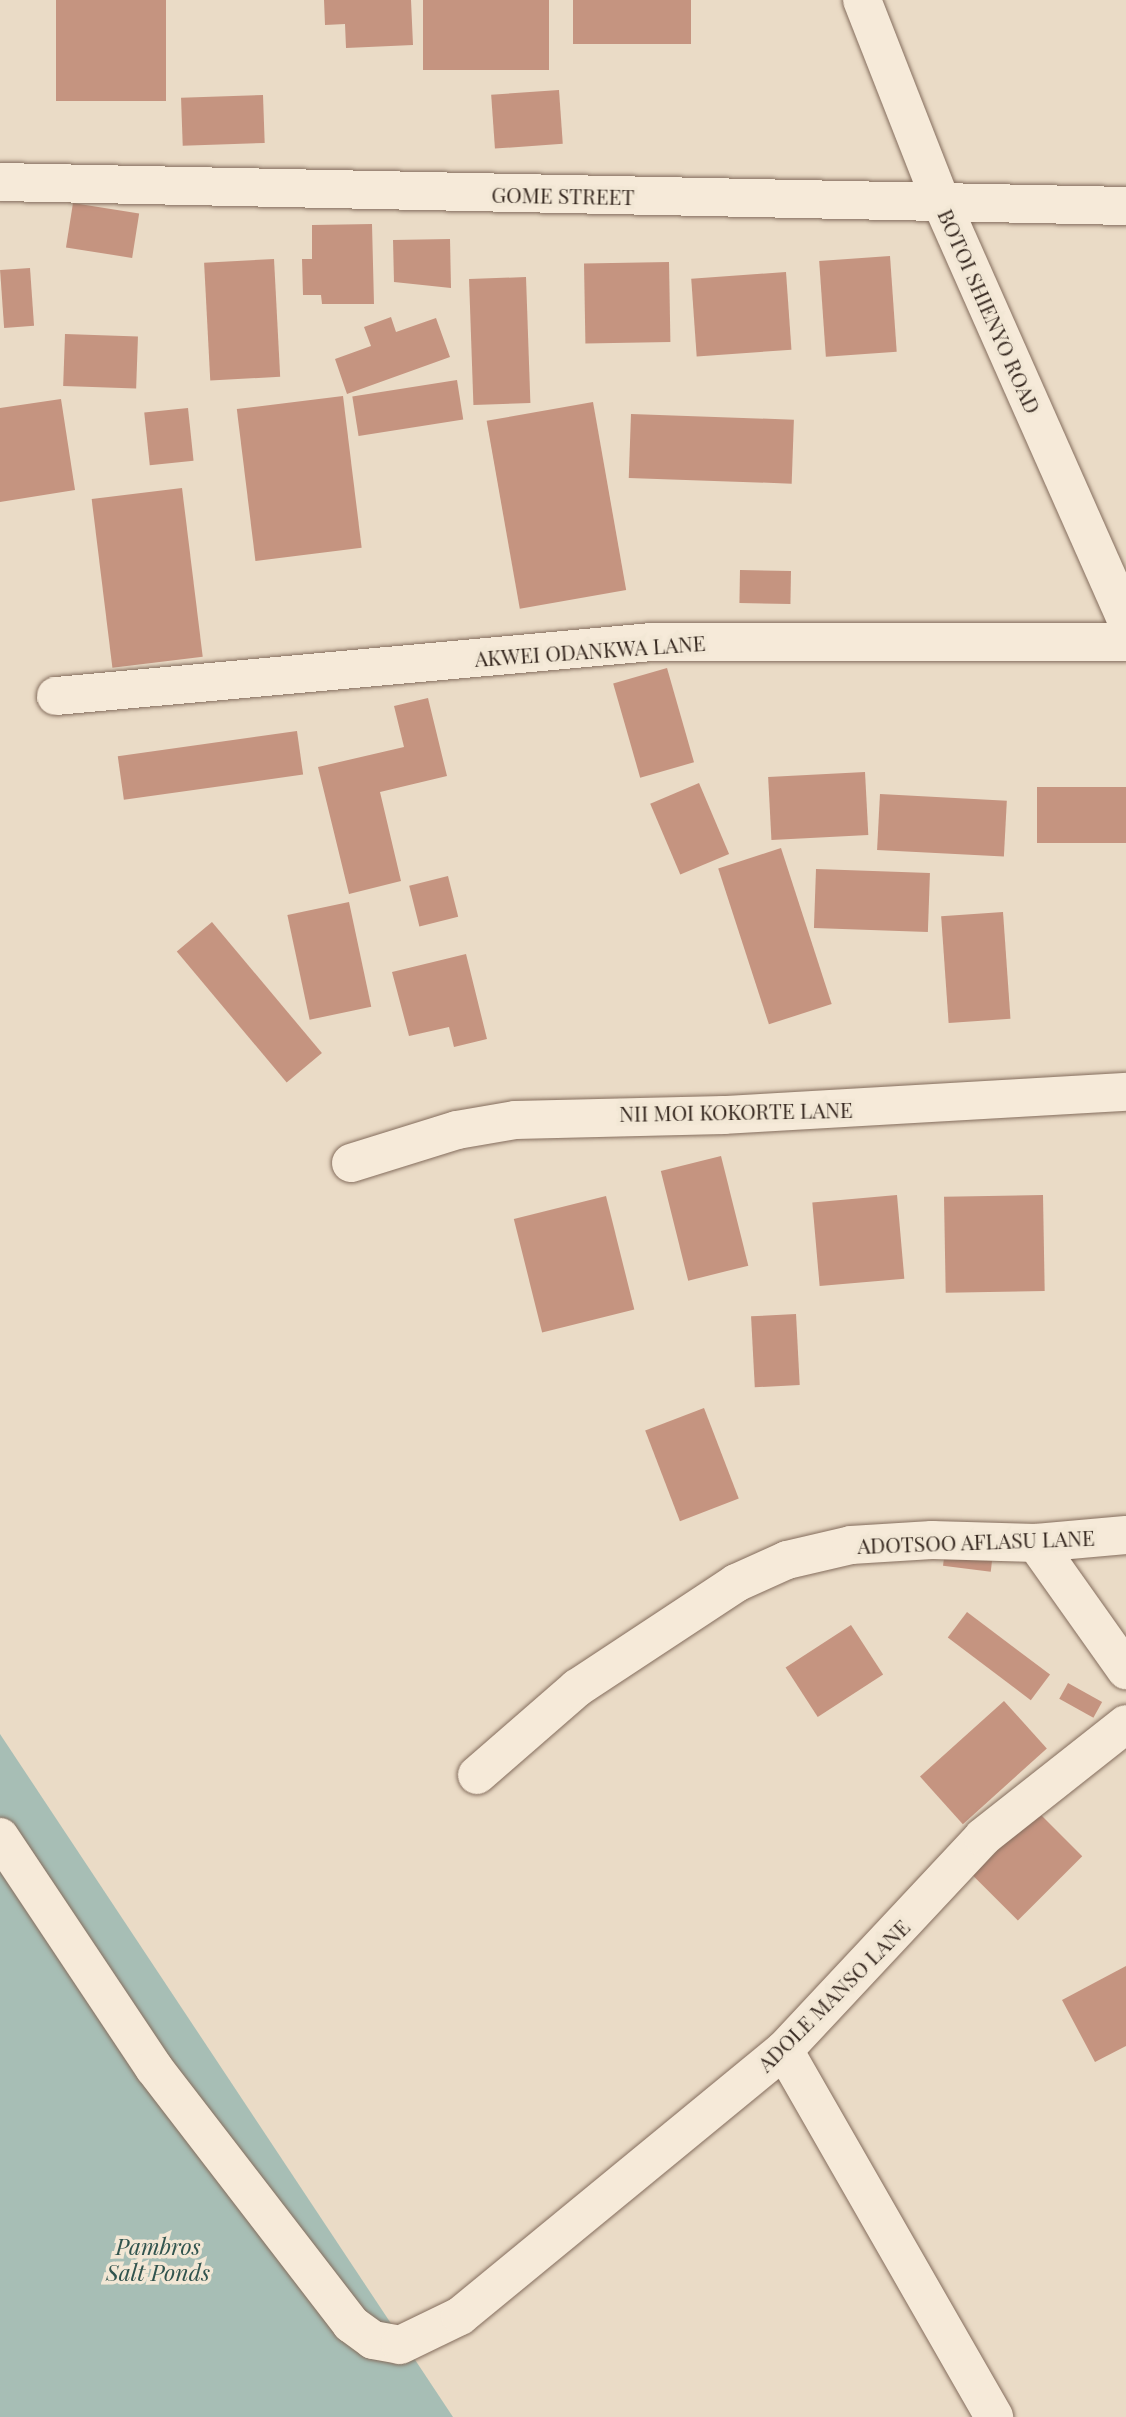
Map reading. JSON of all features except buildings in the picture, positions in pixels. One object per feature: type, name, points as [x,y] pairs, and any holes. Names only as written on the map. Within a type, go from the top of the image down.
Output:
[{"type":"street","name":"BOTOI SHIENYO ROAD","points":[[862,0],[943,204],[1126,619]]},
{"type":"street","name":"GOME STREET","points":[[0,182],[1126,206]]},
{"type":"street","name":"AKWEI ODANKWA LANE","points":[[55,696],[652,642],[1126,642]]},
{"type":"street","name":"NII MOI KOKORTE LANE","points":[[351,1163],[457,1130],[515,1120],[724,1115],[1126,1092]]},
{"type":"street","name":"ADOTSOO AFLASU LANE","points":[[477,1775],[577,1688],[736,1583],[786,1560],[851,1545],[932,1540],[1036,1543],[1126,1535]]},
{"type":"street","points":[[1036,1543],[1126,1670]]},
{"type":"street","name":"ADOLE MANSO LANE","points":[[0,1837],[154,2068],[351,2324],[373,2340],[400,2345],[430,2334],[460,2316],[784,2050],[983,1837],[1126,1724]]},
{"type":"street","points":[[784,2050],[994,2417]]},
{"type":"water","name":"Pambros Salt Ponds","points":[[0,1734],[453,2417],[0,2417]]}]
